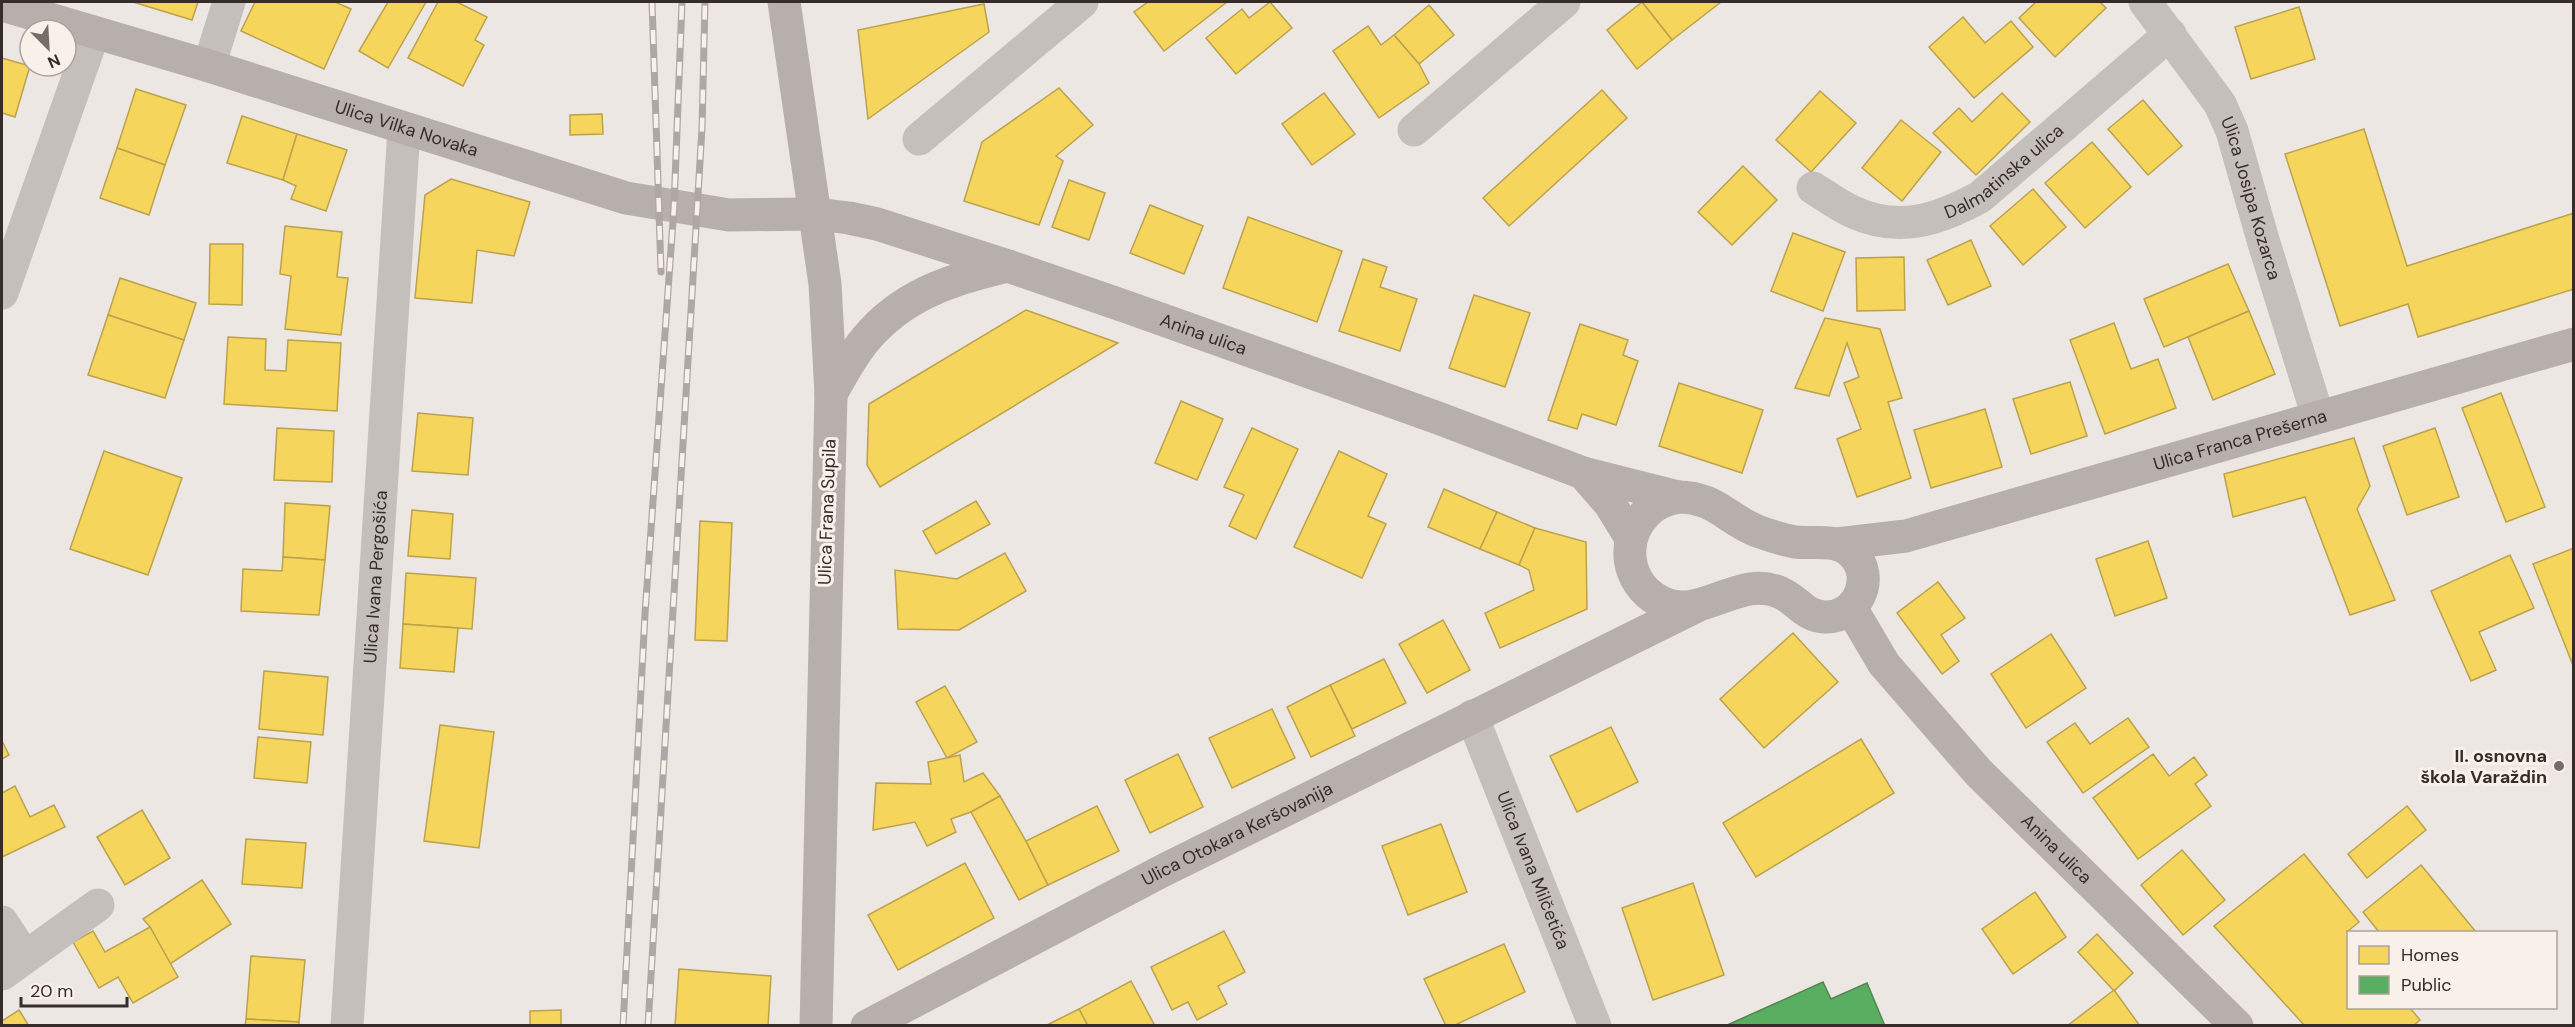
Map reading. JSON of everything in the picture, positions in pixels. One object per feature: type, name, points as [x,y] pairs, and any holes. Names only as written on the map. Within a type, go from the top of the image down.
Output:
[{"type":"main road","name":"Ulica Frana Supila","points":[[784,2],[817,214],[825,284],[831,394],[816,1026]]},
{"type":"main road","name":"Ulica Vilka Novaka","points":[[2,5],[209,66],[626,198],[729,215],[817,214]]},
{"type":"main road","name":"Anina ulica","points":[[817,214],[877,224],[1008,266],[1438,418],[1583,473],[1678,497],[1696,497],[1760,532],[1792,541],[1837,544]]},
{"type":"main road","points":[[831,394],[851,359],[872,332],[896,311],[923,292],[958,278],[1008,266]]},
{"type":"main road","name":"Ulica Franca Prešerna","points":[[1837,544],[1906,536],[2574,344]]},
{"type":"main road","name":"Anina ulica","points":[[1583,473],[1610,504],[1631,538]]},
{"type":"main road","points":[[1678,497],[1661,502],[1647,511],[1636,525],[1631,538],[1630,565],[1635,579],[1646,592],[1660,602],[1677,608],[1695,607]]},
{"type":"main road","name":"Ulica Franca Prešerna","points":[[1845,602],[1882,559],[1906,536]]},
{"type":"main road","points":[[1837,544],[1853,554],[1859,562],[1845,602]]},
{"type":"main road","points":[[1611,649],[1628,617],[1635,579]]},
{"type":"main road","name":"Anina ulica","points":[[1695,607],[1749,588],[1763,588],[1782,593],[1810,614],[1845,602],[1884,664],[1979,772],[2237,1026]]},
{"type":"main road","name":"Ulica Otokara Keršovanija","points":[[867,1026],[1164,870],[1695,607]]},
{"type":"street","points":[[209,66],[229,2]]},
{"type":"street","points":[[919,139],[1082,2]]},
{"type":"street","points":[[1414,129],[1564,2]]},
{"type":"street","name":"Ulica Josipa Kozarca","points":[[2145,2],[2220,104],[2232,131],[2318,417]]},
{"type":"street","points":[[2,293],[94,32]]},
{"type":"street","name":"Dalmatinska ulica","points":[[1813,188],[1852,212],[1884,221],[1918,222],[1950,213],[1980,197],[2170,34]]},
{"type":"street","name":"Ulica Ivana Pergošića","points":[[347,1026],[404,129]]},
{"type":"street","name":"Ulica Ivana Milčetića","points":[[1472,716],[1596,1026]]},
{"type":"street","points":[[2,922],[13,966],[98,905]]},
{"type":"building: Homes","points":[[133,2],[198,2],[192,20]]},
{"type":"building: Homes","points":[[255,2],[335,2],[351,9],[324,69],[241,31]]},
{"type":"building: Homes","points":[[388,2],[426,2],[388,68],[359,51]]},
{"type":"building: Homes","points":[[438,2],[457,2],[487,17],[475,40],[484,45],[463,86],[408,58]]},
{"type":"building: Homes","points":[[1148,2],[1227,2],[1164,51],[1134,12]]},
{"type":"building: Homes","points":[[1270,2],[1292,28],[1236,74],[1206,38],[1242,9],[1249,18]]},
{"type":"building: Homes","points":[[1642,2],[1721,2],[1672,40]]},
{"type":"building: Homes","points":[[1642,2],[1672,40],[1637,69],[1607,30]]},
{"type":"building: Homes","points":[[2036,2],[2100,2],[2106,8],[2055,57],[2019,18]]},
{"type":"building: Homes","points":[[984,4],[989,32],[868,119],[858,30]]},
{"type":"building: Homes","points":[[1429,5],[1454,35],[1419,64],[1394,35]]},
{"type":"building: Homes","points":[[2299,7],[2315,59],[2251,79],[2235,27]]},
{"type":"building: Homes","points":[[1963,17],[1985,43],[2011,21],[2033,47],[1974,98],[1929,47]]},
{"type":"building: Homes","points":[[1368,26],[1381,45],[1394,35],[1419,64],[1429,83],[1379,118],[1333,51]]},
{"type":"building: Homes","points":[[2,58],[18,63],[18,78],[26,78],[15,117],[2,113]]},
{"type":"building: Homes","points":[[1059,88],[1093,125],[1056,156],[1063,161],[1039,225],[964,201],[982,142]]},
{"type":"building: Homes","points":[[136,89],[186,105],[165,165],[117,148]]},
{"type":"building: Homes","points":[[1602,90],[1627,118],[1509,226],[1483,198]]},
{"type":"building: Homes","points":[[1820,91],[1856,123],[1811,172],[1776,140]]},
{"type":"building: Homes","points":[[1324,93],[1355,134],[1312,165],[1282,124]]},
{"type":"building: Homes","points":[[2002,93],[2030,122],[1976,175],[1933,133],[1959,108],[1972,122]]},
{"type":"building: Homes","points":[[2143,100],[2182,146],[2148,175],[2108,129]]},
{"type":"building: Homes","points":[[602,114],[603,134],[570,135],[570,115]]},
{"type":"building: Homes","points":[[242,116],[297,134],[283,180],[227,163]]},
{"type":"building: Homes","points":[[1901,120],[1941,152],[1902,201],[1862,168]]},
{"type":"building: Homes","points":[[2364,129],[2407,266],[2574,213],[2574,289],[2418,337],[2408,304],[2340,326],[2285,154]]},
{"type":"building: Homes","points":[[297,134],[347,150],[326,211],[291,199],[296,186],[283,180]]},
{"type":"building: Homes","points":[[2092,142],[2131,187],[2085,228],[2045,183]]},
{"type":"building: Homes","points":[[117,148],[165,165],[149,215],[100,198]]},
{"type":"building: Homes","points":[[1743,166],[1777,200],[1732,245],[1698,212]]},
{"type":"building: Homes","points":[[451,179],[530,202],[514,256],[477,250],[472,303],[415,298],[425,195]]},
{"type":"building: Homes","points":[[1069,180],[1105,193],[1089,240],[1052,227]]},
{"type":"building: Homes","points":[[2033,189],[2066,227],[2023,265],[1990,226]]},
{"type":"building: Homes","points":[[1150,205],[1203,226],[1184,274],[1130,253]]},
{"type":"building: Homes","points":[[1248,217],[1342,251],[1317,322],[1223,288]]},
{"type":"building: Homes","points":[[285,226],[342,232],[337,277],[348,278],[341,335],[285,329],[291,276],[280,274]]},
{"type":"building: Homes","points":[[1793,233],[1845,252],[1823,311],[1771,291]]},
{"type":"building: Homes","points":[[1971,240],[1991,286],[1948,305],[1927,260]]},
{"type":"building: Homes","points":[[210,244],[243,244],[242,305],[209,304]]},
{"type":"building: Homes","points":[[1904,257],[1905,310],[1857,311],[1856,258]]},
{"type":"building: Homes","points":[[1363,259],[1387,267],[1380,287],[1417,299],[1400,351],[1339,331]]},
{"type":"building: Homes","points":[[2228,264],[2249,311],[2164,347],[2144,299]]},
{"type":"building: Homes","points":[[120,278],[196,303],[184,340],[108,315]]},
{"type":"building: Homes","points":[[1474,295],[1530,313],[1505,387],[1449,368]]},
{"type":"building: Homes","points":[[1026,310],[1118,343],[880,487],[867,465],[869,404]]},
{"type":"building: Homes","points":[[2249,311],[2275,374],[2213,400],[2188,337]]},
{"type":"building: Homes","points":[[108,315],[184,340],[165,398],[88,375]]},
{"type":"building: Homes","points":[[1825,318],[1880,329],[1902,398],[1888,402],[1911,478],[1857,497],[1837,439],[1861,429],[1844,383],[1859,377],[1847,343],[1829,396],[1795,388]]},
{"type":"building: Homes","points":[[2114,323],[2131,369],[2158,359],[2176,408],[2105,434],[2070,340]]},
{"type":"building: Homes","points":[[1580,324],[1628,340],[1623,355],[1638,361],[1616,425],[1582,414],[1577,429],[1548,420]]},
{"type":"building: Homes","points":[[228,337],[266,339],[265,370],[286,371],[288,340],[341,343],[337,411],[224,404]]},
{"type":"building: Homes","points":[[2070,382],[2087,436],[2031,454],[2013,399]]},
{"type":"building: Homes","points":[[1679,383],[1763,410],[1742,473],[1659,446]]},
{"type":"building: Homes","points":[[2501,393],[2545,507],[2506,522],[2462,408]]},
{"type":"building: Homes","points":[[1181,401],[1223,419],[1197,480],[1155,463]]},
{"type":"building: Homes","points":[[1985,409],[2002,467],[1931,488],[1914,430]]},
{"type":"building: Homes","points":[[418,413],[473,418],[468,475],[412,471]]},
{"type":"building: Homes","points":[[277,428],[334,431],[332,482],[274,480]]},
{"type":"building: Homes","points":[[1252,428],[1298,449],[1256,539],[1229,526],[1244,495],[1224,487]]},
{"type":"building: Homes","points":[[2435,428],[2459,497],[2407,515],[2383,446]]},
{"type":"building: Homes","points":[[2354,438],[2370,486],[2357,509],[2395,600],[2350,615],[2305,497],[2233,517],[2224,474]]},
{"type":"building: Homes","points":[[104,451],[182,478],[148,575],[70,549]]},
{"type":"building: Homes","points":[[1339,451],[1387,474],[1368,516],[1386,524],[1362,578],[1294,547]]},
{"type":"building: Homes","points":[[1444,489],[1497,512],[1480,549],[1428,527]]},
{"type":"building: Homes","points":[[976,501],[990,524],[936,554],[923,531]]},
{"type":"building: Homes","points":[[285,503],[330,506],[325,560],[283,557]]},
{"type":"building: Homes","points":[[412,510],[453,514],[450,559],[408,556]]},
{"type":"building: Homes","points":[[1497,512],[1535,528],[1519,565],[1480,549]]},
{"type":"building: Homes","points":[[700,521],[732,523],[727,641],[695,640]]},
{"type":"building: Homes","points":[[1535,528],[1586,542],[1587,609],[1500,648],[1485,613],[1534,590],[1529,570],[1519,565]]},
{"type":"building: Homes","points":[[2148,541],[2167,598],[2115,616],[2096,559]]},
{"type":"building: Homes","points":[[2574,548],[2574,668],[2533,564]]},
{"type":"building: Homes","points":[[1005,553],[1026,591],[959,630],[898,629],[895,570],[957,579]]},
{"type":"building: Homes","points":[[2510,555],[2534,608],[2479,632],[2496,670],[2471,681],[2431,591]]},
{"type":"building: Homes","points":[[283,557],[325,560],[319,615],[241,611],[243,569],[282,571]]},
{"type":"building: Homes","points":[[406,573],[476,578],[472,629],[403,624]]},
{"type":"building: Homes","points":[[1938,582],[1965,618],[1941,635],[1959,661],[1942,674],[1897,613]]},
{"type":"building: Homes","points":[[1443,620],[1470,670],[1427,693],[1399,644]]},
{"type":"building: Homes","points":[[403,624],[458,628],[454,672],[400,668]]},
{"type":"building: Homes","points":[[1793,633],[1838,682],[1764,748],[1720,699]]},
{"type":"building: Homes","points":[[2051,634],[2086,688],[2026,728],[1991,674]]},
{"type":"building: Homes","points":[[1384,659],[1406,703],[1352,729],[1330,685]]},
{"type":"building: Homes","points":[[264,671],[328,677],[323,735],[259,729]]},
{"type":"building: Homes","points":[[1330,685],[1355,736],[1311,757],[1287,707]]},
{"type":"building: Homes","points":[[945,686],[977,742],[947,758],[916,702]]},
{"type":"building: Homes","points":[[1272,709],[1295,758],[1232,788],[1209,738]]},
{"type":"building: Homes","points":[[2128,718],[2149,747],[2083,793],[2047,742],[2075,723],[2090,744]]},
{"type":"building: Homes","points":[[440,725],[494,732],[479,848],[424,841]]},
{"type":"building: Homes","points":[[1611,727],[1638,782],[1577,812],[1550,756]]},
{"type":"building: Homes","points":[[258,737],[311,742],[307,783],[254,778]]},
{"type":"building: Homes","points":[[1861,739],[1894,793],[1756,877],[1723,823]]},
{"type":"building: Homes","points":[[2,741],[9,755],[2,759]]},
{"type":"building: Homes","points":[[1178,754],[1203,807],[1150,833],[1125,780]]},
{"type":"building: Homes","points":[[2153,754],[2169,776],[2194,757],[2207,775],[2195,784],[2211,806],[2138,859],[2093,798]]},
{"type":"building: Homes","points":[[960,755],[964,782],[983,773],[1000,796],[971,812],[951,819],[956,832],[927,846],[915,822],[873,830],[876,783],[931,784],[928,762]]},
{"type":"building: Homes","points":[[15,786],[30,817],[54,805],[65,827],[2,857],[2,793]]},
{"type":"building: Homes","points":[[1000,796],[1048,885],[1019,900],[971,812]]},
{"type":"building: Homes","points":[[1097,806],[1119,851],[1048,885],[1026,841]]},
{"type":"building: Homes","points":[[2407,806],[2426,830],[2367,878],[2348,854]]},
{"type":"building: Homes","points":[[142,810],[170,858],[125,885],[97,837]]},
{"type":"building: Homes","points":[[1441,824],[1467,892],[1408,915],[1382,846]]},
{"type":"building: Homes","points":[[246,839],[306,843],[302,888],[242,884]]},
{"type":"building: Homes","points":[[2182,850],[2225,900],[2183,935],[2141,885]]},
{"type":"building: Homes","points":[[2304,854],[2359,922],[2347,931],[2347,1009],[2411,1009],[2420,1020],[2413,1026],[2305,1026],[2214,926]]},
{"type":"building: Homes","points":[[965,863],[994,918],[898,970],[868,915]]},
{"type":"building: Homes","points":[[2421,865],[2475,931],[2378,931],[2363,912]]},
{"type":"building: Homes","points":[[202,880],[231,924],[170,964],[150,927],[143,919]]},
{"type":"building: Homes","points":[[1693,883],[1724,975],[1653,1000],[1622,908]]},
{"type":"building: Homes","points":[[2035,892],[2066,937],[2013,974],[1982,929]]},
{"type":"building: Homes","points":[[150,927],[178,977],[133,1003],[118,977],[99,988],[73,942],[93,931],[105,952]]},
{"type":"building: Homes","points":[[1224,931],[1245,972],[1218,986],[1227,1004],[1197,1020],[1188,1002],[1172,1010],[1151,967]]},
{"type":"building: Homes","points":[[2097,934],[2133,973],[2114,991],[2078,952]]},
{"type":"building: Homes","points":[[1504,944],[1525,992],[1453,1026],[1446,1026],[1424,979]]},
{"type":"building: Homes","points":[[251,956],[305,960],[299,1022],[246,1019]]},
{"type":"building: Homes","points":[[679,969],[771,976],[768,1026],[675,1026]]},
{"type":"building: Homes","points":[[1131,981],[1155,1026],[1088,1026],[1079,1009]]},
{"type":"building: Homes","points":[[2114,990],[2140,1026],[2067,1026]]},
{"type":"building: Homes","points":[[1079,1009],[1088,1026],[1045,1026]]},
{"type":"building: Homes","points":[[19,1010],[29,1026],[2,1026],[2,1021]]},
{"type":"building: Homes","points":[[561,1010],[561,1026],[530,1026],[530,1011]]},
{"type":"building: Homes","points":[[246,1019],[299,1022],[299,1026],[245,1026]]},
{"type":"building: Public","points":[[1823,982],[1831,999],[1867,983],[1885,1026],[1725,1026]]},
{"type":"railway","points":[[652,2],[661,272]]},
{"type":"railway","points":[[623,1026],[645,614],[674,207],[682,2]]},
{"type":"railway","points":[[648,1026],[702,128],[705,2]]},
{"type":"place","name":"II. osnovna škola Varaždin","points":[[2559,766]]}]
